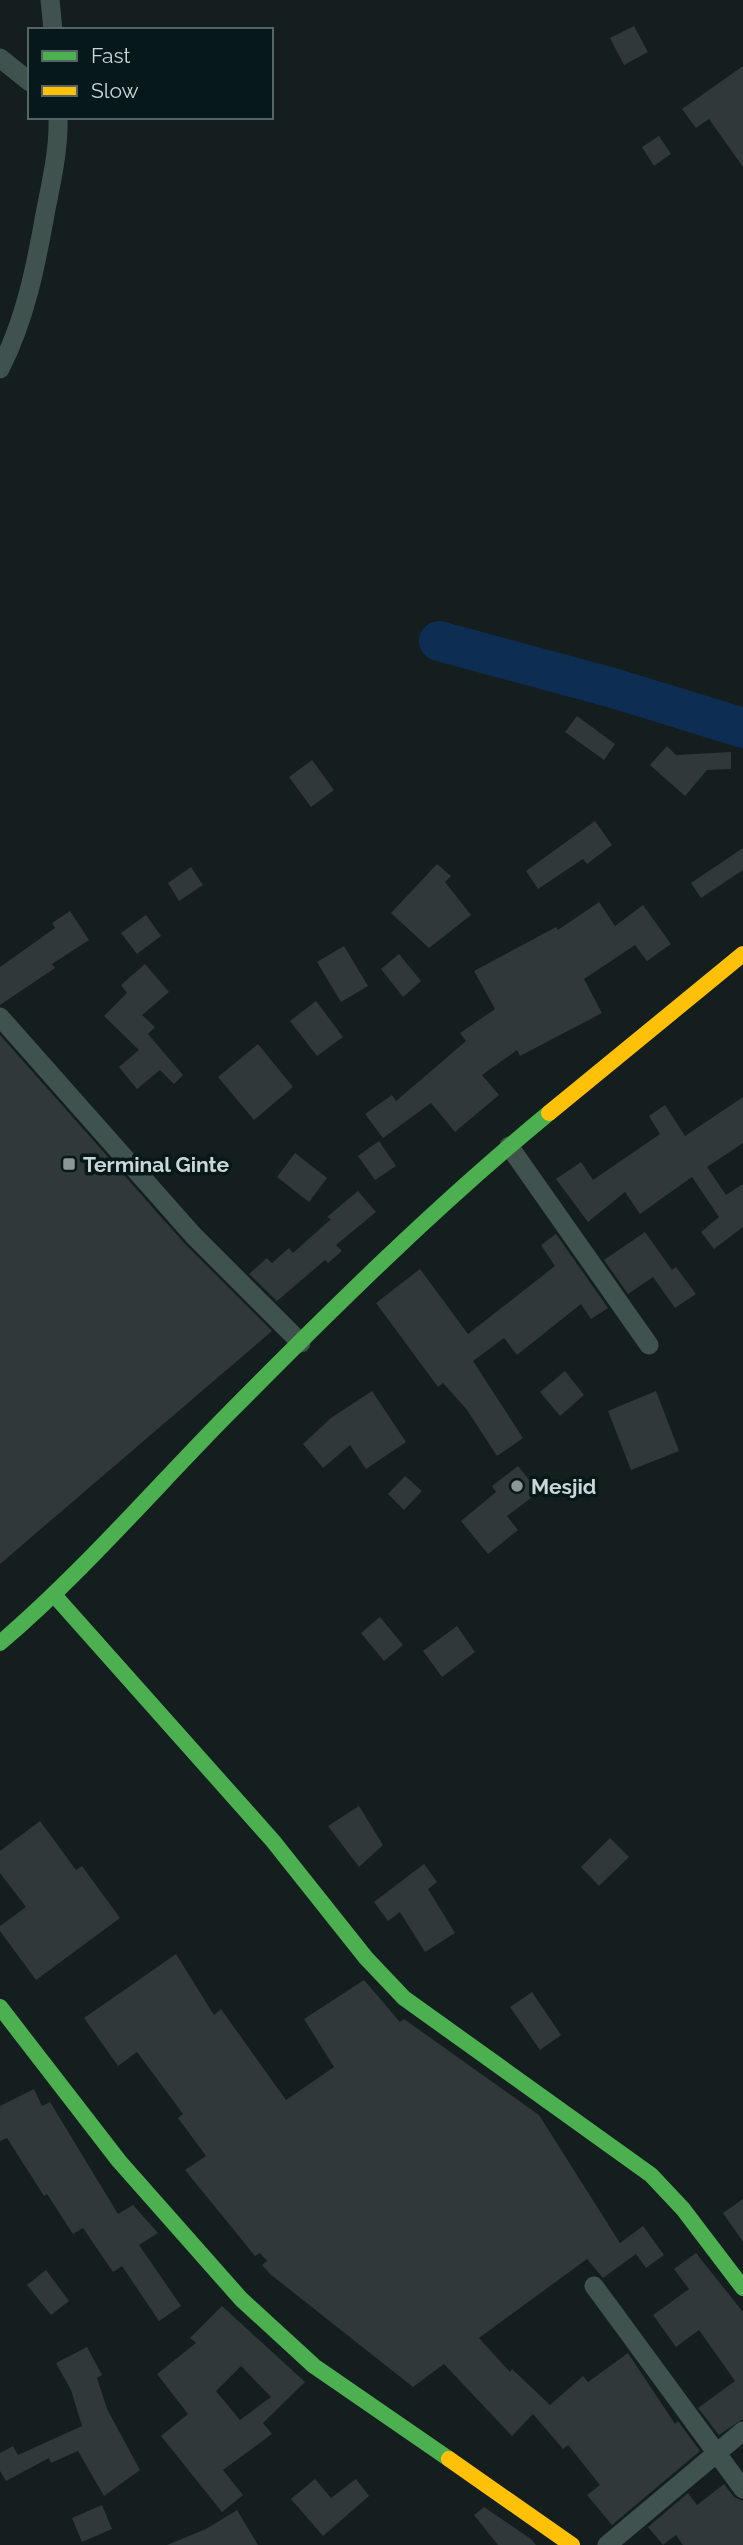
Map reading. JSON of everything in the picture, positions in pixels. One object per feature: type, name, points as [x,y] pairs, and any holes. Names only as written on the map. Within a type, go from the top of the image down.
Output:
[{"type":"main road","points":[[0,1643],[55,1596],[228,1414],[509,1146],[743,954]]},
{"type":"main road","points":[[55,1596],[273,1841],[366,1958],[404,1998],[651,2175],[674,2198],[743,2288]]},
{"type":"main road","points":[[0,2007],[119,2161],[241,2299],[314,2366],[572,2545]]},
{"type":"street","points":[[50,0],[53,28]]},
{"type":"street","points":[[0,58],[28,80]]},
{"type":"street","points":[[0,369],[15,340],[32,287],[55,163],[58,119]]},
{"type":"street","points":[[0,1017],[194,1236],[301,1343]]},
{"type":"street","points":[[509,1146],[649,1345]]},
{"type":"street","points":[[594,2286],[743,2489]]},
{"type":"street","points":[[607,2545],[743,2431]]},
{"type":"building","points":[[634,26],[648,52],[624,65],[610,38]]},
{"type":"building","points":[[743,66],[743,167],[709,119],[696,128],[682,109]]},
{"type":"building","points":[[659,136],[671,154],[654,166],[642,147]]},
{"type":"building","points":[[577,716],[615,744],[604,760],[565,732]]},
{"type":"building","points":[[667,746],[676,755],[731,752],[731,769],[707,770],[685,796],[650,765]]},
{"type":"building","points":[[312,760],[334,790],[311,807],[289,777]]},
{"type":"building","points":[[595,821],[612,845],[587,864],[583,859],[538,889],[526,871]]},
{"type":"building","points":[[743,848],[743,870],[701,898],[691,883]]},
{"type":"building","points":[[437,864],[451,876],[445,882],[471,915],[429,948],[391,913]]},
{"type":"building","points":[[191,867],[203,885],[179,901],[168,883]]},
{"type":"building","points":[[599,902],[615,926],[643,905],[671,944],[647,961],[635,945],[584,979],[602,1013],[520,1056],[517,1050],[482,1075],[499,1095],[455,1132],[431,1103],[383,1138],[365,1114],[392,1095],[396,1101],[466,1041],[460,1033],[495,1009],[474,971],[556,927],[558,930]]},
{"type":"building","points":[[70,911],[89,940],[52,964],[55,968],[0,1005],[0,967],[55,928],[52,923]]},
{"type":"building","points":[[146,915],[161,936],[137,954],[121,933]]},
{"type":"building","points":[[344,946],[368,986],[341,1002],[317,962]]},
{"type":"building","points":[[399,954],[421,981],[403,997],[381,969]]},
{"type":"building","points":[[145,964],[169,992],[142,1015],[155,1027],[148,1034],[183,1075],[174,1084],[160,1070],[137,1089],[119,1067],[139,1050],[104,1016],[127,993],[121,985]]},
{"type":"building","points":[[316,1001],[343,1037],[317,1056],[290,1021]]},
{"type":"building","name":"Terminal Ginte","points":[[0,1035],[185,1244],[272,1331],[0,1564]]},
{"type":"building","points":[[258,1044],[293,1087],[254,1120],[218,1077]]},
{"type":"building","points":[[743,1097],[743,1143],[707,1167],[726,1195],[743,1184],[743,1227],[714,1249],[701,1232],[719,1217],[692,1177],[640,1214],[625,1192],[588,1222],[556,1179],[581,1162],[593,1180],[660,1134],[649,1116],[665,1105],[685,1136]]},
{"type":"building","points":[[379,1141],[396,1166],[375,1180],[358,1156]]},
{"type":"building","points":[[295,1153],[327,1178],[309,1202],[277,1177]]},
{"type":"building","points":[[358,1191],[376,1212],[336,1245],[342,1251],[328,1263],[325,1260],[277,1301],[249,1274],[267,1258],[272,1263],[289,1248],[293,1253],[331,1219],[327,1217]]},
{"type":"building","points":[[645,1232],[672,1270],[676,1267],[696,1294],[675,1308],[653,1277],[628,1294],[604,1260]]},
{"type":"building","points":[[556,1234],[608,1308],[591,1319],[581,1304],[517,1355],[504,1338],[473,1361],[523,1438],[497,1456],[467,1410],[443,1383],[438,1387],[376,1303],[420,1269],[468,1334],[555,1266],[541,1245]]},
{"type":"building","points":[[565,1371],[584,1395],[560,1416],[540,1392]]},
{"type":"building","points":[[372,1391],[406,1442],[366,1469],[350,1445],[323,1468],[303,1444],[331,1418]]},
{"type":"building","points":[[656,1391],[679,1451],[631,1470],[608,1411]]},
{"type":"building","points":[[518,1466],[539,1492],[507,1516],[518,1530],[488,1554],[461,1521],[496,1492],[492,1486]]},
{"type":"building","points":[[405,1476],[422,1491],[404,1510],[388,1494]]},
{"type":"building","points":[[380,1617],[403,1645],[384,1661],[361,1633]]},
{"type":"building","points":[[457,1626],[475,1652],[442,1677],[423,1651]]},
{"type":"building","points":[[359,1806],[383,1845],[359,1867],[328,1826]]},
{"type":"building","points":[[40,1821],[76,1870],[82,1866],[120,1918],[36,1980],[0,1931],[0,1926],[26,1907],[0,1873],[0,1851]]},
{"type":"building","points":[[610,1838],[629,1857],[599,1886],[581,1867]]},
{"type":"building","points":[[424,1864],[437,1882],[428,1889],[455,1933],[425,1952],[400,1912],[388,1921],[374,1902]]},
{"type":"building","points":[[176,1954],[214,2015],[221,2009],[286,2100],[334,2067],[304,2019],[364,1980],[400,2022],[404,2019],[539,2115],[620,2243],[643,2226],[664,2255],[646,2268],[636,2254],[603,2278],[587,2259],[479,2338],[510,2372],[512,2369],[550,2405],[583,2376],[588,2382],[628,2353],[675,2424],[678,2421],[700,2451],[612,2525],[587,2495],[600,2485],[568,2445],[563,2449],[533,2414],[512,2436],[444,2364],[413,2387],[270,2274],[262,2265],[267,2261],[260,2253],[255,2256],[185,2170],[206,2156],[178,2118],[183,2114],[137,2052],[118,2066],[84,2018]]},
{"type":"building","points":[[532,1992],[561,2035],[540,2050],[510,2007]]},
{"type":"building","points":[[34,2089],[42,2106],[50,2102],[118,2214],[133,2205],[158,2233],[139,2245],[181,2306],[159,2321],[122,2266],[113,2272],[83,2228],[73,2234],[47,2194],[44,2196],[7,2138],[0,2141],[0,2106]]},
{"type":"building","points":[[743,2199],[743,2242],[723,2213]]},
{"type":"building","points":[[696,2253],[743,2312],[743,2419],[719,2435],[698,2408],[735,2381],[699,2330],[676,2347],[653,2315],[689,2289],[674,2269]]},
{"type":"building","points":[[46,2270],[69,2301],[51,2315],[27,2285]]},
{"type":"building","points":[[222,2306],[305,2382],[263,2423],[272,2434],[223,2470],[243,2495],[222,2512],[161,2436],[188,2414],[157,2374],[196,2343],[190,2338]],"holes":[[[241,2366],[271,2397],[240,2420],[216,2391]]]},
{"type":"building","points":[[87,2347],[102,2375],[97,2378],[107,2409],[140,2470],[104,2496],[78,2451],[51,2463],[49,2458],[6,2481],[0,2471],[0,2453],[13,2446],[18,2455],[82,2426],[71,2390],[56,2363]]},
{"type":"building","points":[[315,2479],[331,2498],[356,2479],[369,2496],[323,2536],[291,2499]]},
{"type":"building","points":[[724,2484],[734,2497],[743,2501],[743,2545],[683,2545],[676,2535],[663,2545],[648,2527],[688,2493],[697,2505]]},
{"type":"building","points":[[102,2505],[112,2529],[82,2542],[72,2518]]},
{"type":"building","points":[[484,2507],[536,2545],[498,2545],[474,2515]]},
{"type":"building","points":[[237,2510],[258,2545],[167,2545],[206,2529]]},
{"type":"waterway","points":[[439,641],[613,688],[743,728]]},
{"type":"traffic: fast","points":[[0,1643],[88,1560],[228,1414],[345,1298],[425,1222],[549,1113]]},
{"type":"traffic: fast","points":[[55,1596],[273,1841],[366,1958],[404,1998],[651,2175],[683,2209],[743,2288]]},
{"type":"traffic: fast","points":[[0,2007],[119,2161],[241,2299],[314,2366],[449,2459]]},
{"type":"traffic: slow","points":[[549,1113],[743,954]]},
{"type":"traffic: slow","points":[[449,2459],[572,2545]]},
{"type":"place","name":"Terminal Ginte","points":[[69,1164]]},
{"type":"place","name":"Mesjid","points":[[517,1486]]}]
